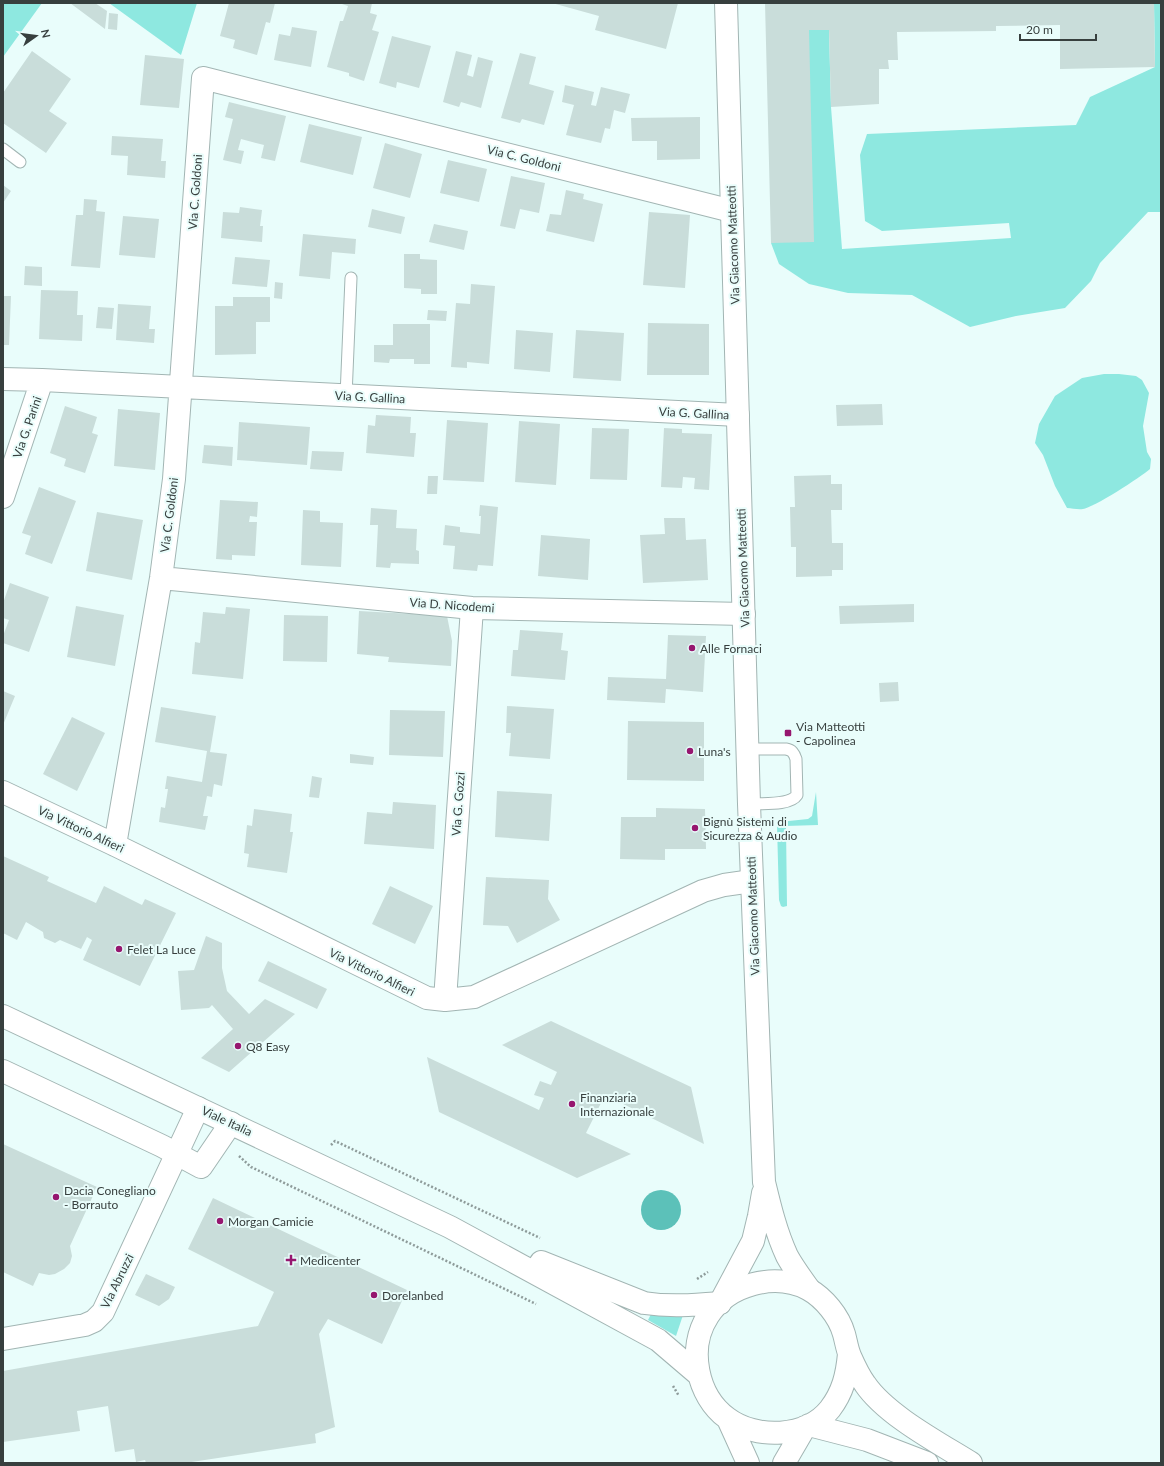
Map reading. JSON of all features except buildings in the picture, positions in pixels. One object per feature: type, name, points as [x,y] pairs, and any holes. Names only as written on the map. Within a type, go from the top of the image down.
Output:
[{"type":"street","name":"Via Giacomo Matteotti","points":[[720,1303],[753,1241],[759,1216],[764,1182],[747,749],[726,3]]},
{"type":"street","name":"Via C. Goldoni","points":[[115,844],[161,578],[174,479],[204,78],[732,211]]},
{"type":"street","name":"Via G. Gallina","points":[[3,379],[738,415]]},
{"type":"street","name":"Via G. Parini","points":[[3,497],[42,380]]},
{"type":"street","name":"Via D. Nicodemi","points":[[161,578],[472,608],[744,614]]},
{"type":"street","name":"Via G. Gozzi","points":[[445,1000],[472,608]]},
{"type":"street","name":"Via Vittorio Alfieri","points":[[3,792],[115,844],[427,998],[445,1000],[474,996],[703,890],[752,881]]},
{"type":"street","name":"Viale Italia","points":[[3,1016],[450,1227]]},
{"type":"street","points":[[3,1071],[162,1146],[201,1167],[231,1123]]},
{"type":"street","name":"Via Abruzzi","points":[[3,1339],[85,1325],[94,1321],[103,1312],[198,1108]]},
{"type":"street","name":"Via Giacomo Matteotti","points":[[764,1182],[772,1215],[787,1257],[809,1289]]},
{"type":"street","points":[[450,1227],[644,1303],[661,1306],[683,1306],[720,1303]]},
{"type":"street","points":[[450,1227],[658,1340],[699,1374]]},
{"type":"street","points":[[849,1354],[847,1376],[840,1394],[830,1410],[807,1426],[788,1432],[772,1434],[742,1427],[728,1419],[715,1407],[706,1392],[699,1374],[697,1352],[700,1332],[708,1316],[720,1303],[736,1291],[754,1284],[770,1281],[790,1282],[809,1289],[823,1300],[834,1314],[843,1332],[849,1354],[865,1384],[885,1406],[971,1463]]},
{"type":"street","points":[[728,1419],[748,1463]]},
{"type":"street","points":[[784,1463],[807,1426]]},
{"type":"street","points":[[807,1426],[867,1440],[927,1463]]},
{"type":"lane","points":[[3,149],[20,162]]},
{"type":"lane","points":[[346,396],[351,278]]},
{"type":"lane","points":[[747,749],[786,748],[794,754],[796,759],[796,795],[794,798],[788,802],[749,804]]},
{"type":"path","points":[[335,1140],[541,1238]]},
{"type":"path","points":[[250,1168],[540,1305]]},
{"type":"path","points":[[696,1280],[714,1268]]},
{"type":"path","points":[[670,1379],[680,1398]]},
{"type":"shaded area","points":[[3,3],[42,3],[3,57]]},
{"type":"shaded area","points":[[109,3],[197,3],[181,55]]},
{"type":"shaded area","points":[[1154,3],[1161,3],[1161,212],[1148,212],[1100,263],[1091,281],[1065,308],[1016,316],[970,327],[912,295],[848,293],[809,284],[779,264],[771,243],[809,30],[829,30],[831,107],[842,249],[1011,238],[1009,223],[882,231],[865,221],[860,155],[867,134],[1076,125],[1090,97],[1155,67]]},
{"type":"shaded area","points":[[1104,374],[1136,376],[1142,380],[1149,393],[1143,426],[1147,452],[1151,459],[1150,469],[1117,492],[1088,507],[1081,509],[1067,508],[1055,486],[1043,455],[1035,443],[1039,424],[1055,396],[1082,378]]},
{"type":"shaded area","points":[[816,792],[818,825],[786,826],[787,906],[783,907],[781,906],[779,900],[777,825],[779,822],[808,819],[812,816]]},
{"type":"shaded area","points":[[661,1190],[669,1192],[675,1196],[679,1202],[681,1210],[679,1218],[675,1224],[669,1228],[661,1230],[653,1228],[647,1224],[643,1218],[641,1210],[643,1202],[647,1196],[653,1192]]},
{"type":"shaded area","points":[[651,1314],[683,1315],[676,1336],[648,1320]]},
{"type":"place","name":"Alle Fornaci","points":[[692,648]]},
{"type":"place","name":"Via Matteotti - Capolinea","points":[[788,733]]},
{"type":"place","name":"Luna's","points":[[690,751]]},
{"type":"place","name":"Bignù Sistemi di Sicurezza & Audio","points":[[695,828]]},
{"type":"place","name":"Felet La Luce","points":[[119,949]]},
{"type":"place","name":"Q8 Easy","points":[[238,1046]]},
{"type":"place","name":"Finanziaria Internazionale","points":[[572,1104]]},
{"type":"place","name":"Dacia Conegliano - Borrauto","points":[[56,1197]]},
{"type":"place","name":"Morgan Camicie","points":[[220,1221]]},
{"type":"place","name":"Medicenter","points":[[291,1260]]},
{"type":"place","name":"Dorelanbed","points":[[374,1295]]}]
